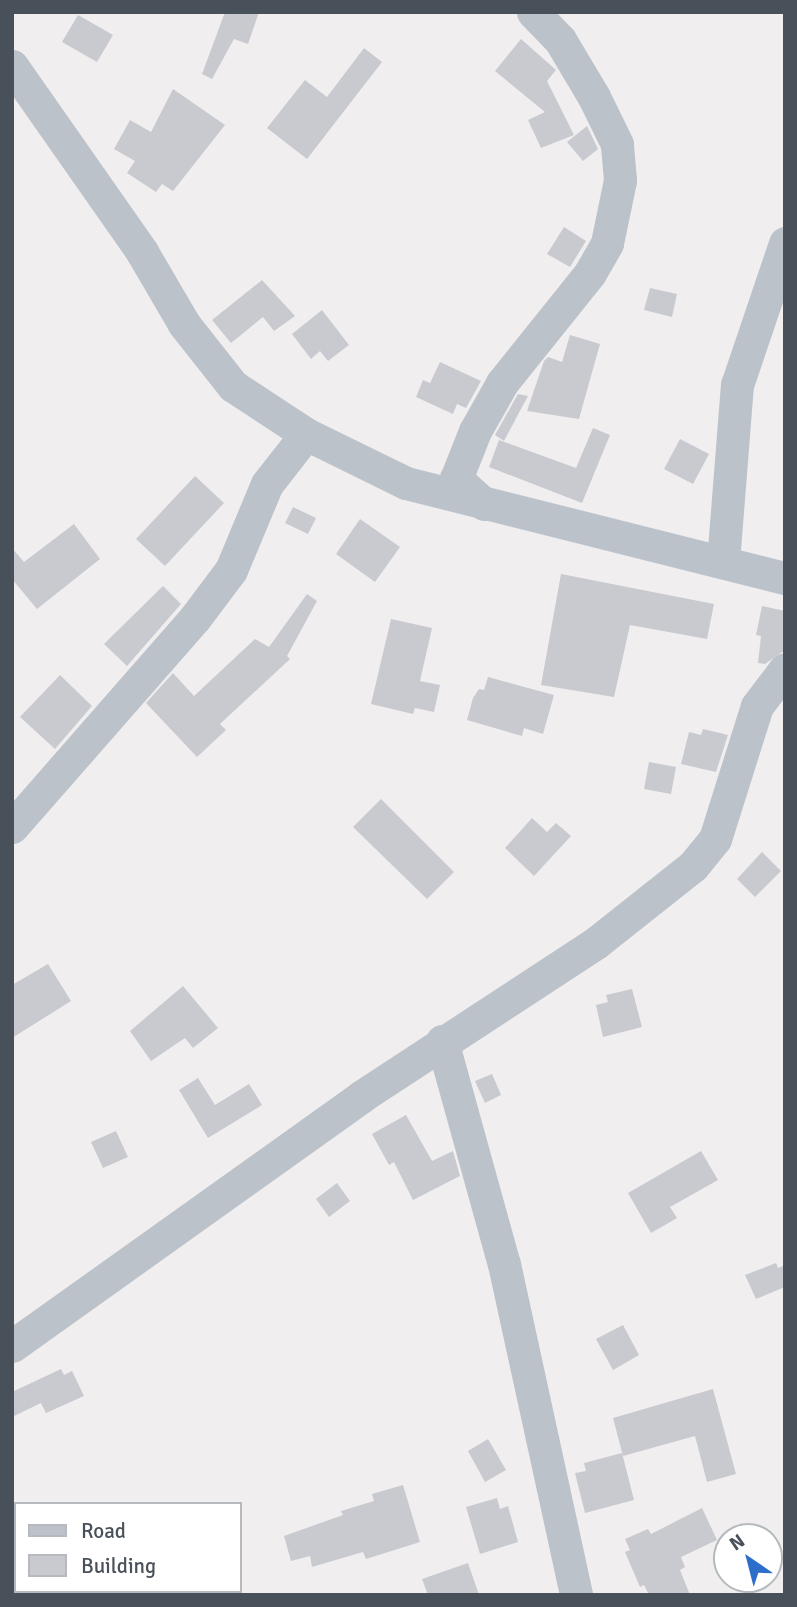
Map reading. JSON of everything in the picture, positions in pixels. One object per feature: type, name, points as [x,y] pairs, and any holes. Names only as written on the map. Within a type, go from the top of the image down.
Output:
[{"type":"street","points":[[486,505],[456,479],[475,431],[502,383],[590,273],[607,243],[620,180],[617,144],[594,97],[559,40],[533,12]]},
{"type":"street","points":[[12,65],[142,253],[184,324],[233,386],[306,434],[406,483],[785,578]]},
{"type":"street","points":[[723,562],[737,385],[785,243]]},
{"type":"street","points":[[12,827],[195,618],[231,570],[267,484],[306,434]]},
{"type":"street","points":[[12,1346],[442,1041],[597,942],[693,866],[715,839],[757,706],[785,669]]},
{"type":"street","points":[[442,1041],[504,1264],[576,1595]]},
{"type":"building","points":[[225,12],[259,12],[248,44],[234,39],[212,79],[202,74]]},
{"type":"building","points":[[78,15],[113,35],[97,62],[62,42]]},
{"type":"building","points":[[521,39],[556,70],[547,81],[574,135],[541,148],[528,120],[545,112],[495,71]]},
{"type":"building","points":[[364,48],[382,62],[307,159],[267,128],[305,80],[327,97]]},
{"type":"building","points":[[173,89],[225,125],[173,191],[162,184],[156,192],[127,173],[135,161],[114,149],[130,120],[151,132]]},
{"type":"building","points":[[587,126],[598,149],[583,161],[567,142]]},
{"type":"building","points":[[564,227],[586,241],[570,267],[547,254]]},
{"type":"building","points":[[262,280],[295,316],[274,331],[263,317],[231,343],[212,320]]},
{"type":"building","points":[[650,288],[677,294],[672,317],[644,310]]},
{"type":"building","points":[[322,310],[349,345],[328,361],[320,351],[311,359],[292,334]]},
{"type":"building","points":[[570,335],[600,344],[579,419],[527,411],[544,361],[548,357],[562,362]]},
{"type":"building","points":[[440,362],[481,381],[466,408],[457,404],[453,414],[416,397],[423,380],[430,383]]},
{"type":"building","points":[[518,394],[528,396],[504,441],[495,435]]},
{"type":"building","points":[[593,428],[610,435],[582,503],[489,467],[499,440],[576,468]]},
{"type":"building","points":[[680,439],[709,454],[693,484],[664,469]]},
{"type":"building","points":[[195,476],[224,503],[165,566],[136,539]]},
{"type":"building","points":[[293,507],[316,518],[308,534],[285,523]]},
{"type":"building","points":[[360,519],[400,547],[375,582],[336,554]]},
{"type":"building","points":[[74,524],[100,559],[37,609],[12,579],[12,548],[24,562]]},
{"type":"building","points":[[561,574],[714,604],[707,639],[630,625],[614,697],[541,685]]},
{"type":"building","points":[[163,586],[181,604],[127,666],[104,644]]},
{"type":"building","points":[[307,594],[317,601],[287,656],[290,659],[220,724],[226,730],[197,757],[146,703],[173,673],[194,696],[255,639],[269,647]]},
{"type":"building","points":[[762,606],[785,611],[785,650],[765,664],[758,663],[761,636],[756,635]]},
{"type":"building","points":[[391,619],[432,628],[420,681],[440,685],[434,712],[415,708],[413,714],[371,704]]},
{"type":"building","points":[[60,675],[92,706],[55,749],[20,717]]},
{"type":"building","points":[[488,677],[554,695],[543,734],[524,728],[522,736],[467,720],[473,698],[479,689],[484,690]]},
{"type":"building","points":[[703,729],[728,735],[716,772],[681,764],[689,732],[701,735]]},
{"type":"building","points":[[649,762],[676,767],[671,794],[644,789]]},
{"type":"building","points":[[381,799],[454,872],[427,899],[353,827]]},
{"type":"building","points":[[532,818],[547,832],[556,823],[571,836],[534,876],[505,848]]},
{"type":"building","points":[[762,852],[781,871],[755,897],[737,879]]},
{"type":"building","points":[[48,964],[71,1001],[12,1038],[12,985]]},
{"type":"building","points":[[183,986],[218,1028],[193,1048],[185,1038],[151,1061],[130,1031]]},
{"type":"building","points":[[632,989],[642,1027],[603,1037],[596,1005],[608,1002],[606,995]]},
{"type":"building","points":[[492,1074],[501,1095],[485,1103],[475,1081]]},
{"type":"building","points":[[198,1078],[215,1105],[249,1084],[262,1105],[208,1138],[179,1090]]},
{"type":"building","points":[[406,1115],[432,1161],[453,1151],[460,1176],[413,1200],[394,1162],[389,1165],[372,1134]]},
{"type":"building","points":[[116,1131],[128,1157],[103,1168],[91,1142]]},
{"type":"building","points":[[701,1151],[718,1180],[670,1207],[677,1218],[651,1233],[628,1193]]},
{"type":"building","points":[[337,1183],[350,1201],[329,1217],[316,1199]]},
{"type":"building","points":[[776,1263],[778,1268],[785,1265],[785,1287],[756,1299],[745,1275]]},
{"type":"building","points":[[623,1325],[639,1355],[613,1370],[596,1339]]},
{"type":"building","points":[[61,1369],[64,1375],[72,1371],[84,1396],[46,1413],[41,1403],[12,1417],[12,1392]]},
{"type":"building","points":[[713,1389],[736,1474],[707,1482],[695,1436],[623,1456],[613,1418]]},
{"type":"building","points":[[488,1439],[506,1470],[485,1482],[468,1451]]},
{"type":"building","points":[[622,1453],[634,1500],[585,1513],[575,1473],[586,1471],[584,1463]]},
{"type":"building","points":[[403,1485],[420,1542],[366,1559],[363,1552],[312,1567],[310,1556],[291,1561],[284,1536],[343,1515],[341,1511],[374,1501],[372,1494]]},
{"type":"building","points":[[497,1498],[500,1509],[508,1506],[518,1542],[480,1554],[466,1507]]},
{"type":"building","points":[[702,1508],[713,1531],[713,1542],[681,1557],[685,1567],[680,1570],[690,1595],[649,1595],[644,1585],[640,1587],[625,1552],[630,1550],[625,1539],[648,1529],[651,1534]]},
{"type":"building","points":[[468,1563],[479,1595],[428,1595],[422,1579]]}]
